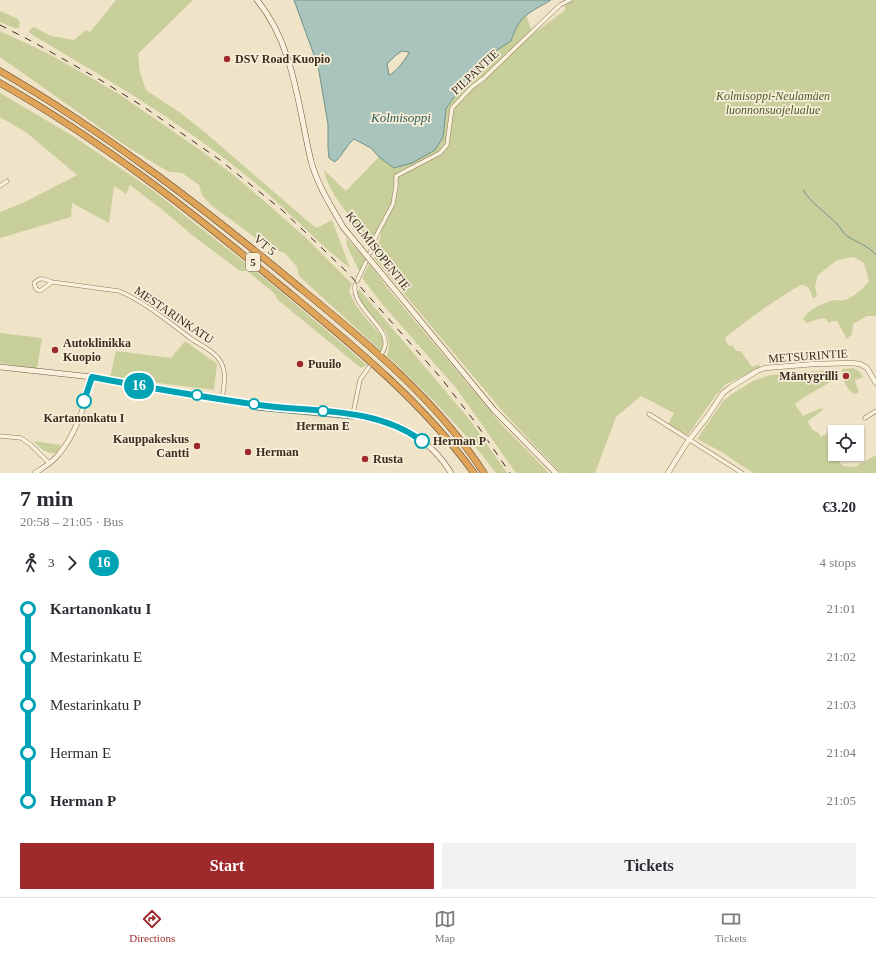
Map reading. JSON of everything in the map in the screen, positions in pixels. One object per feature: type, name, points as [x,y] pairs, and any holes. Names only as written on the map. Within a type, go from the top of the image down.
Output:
[{"type":"highway","points":[[0,66],[62,109]]},
{"type":"highway","name":"VT 5","points":[[0,71],[122,148],[235,234],[347,327],[398,373],[445,421],[471,453],[484,473]]},
{"type":"highway","name":"VT 5","points":[[1,84],[56,117],[117,157],[240,252],[339,333],[391,380],[438,428],[474,473]]},
{"type":"main road","name":"KOLMISOPENTIE","points":[[257,0],[268,13],[280,38],[289,63],[301,110],[311,162],[324,192],[343,226],[494,410],[556,473]]},
{"type":"main road","points":[[0,367],[92,377],[168,391],[267,406],[353,414],[390,424],[408,431],[432,449],[451,473]]},
{"type":"street","name":"PILPANTIE","points":[[370,253],[376,236],[393,204],[396,176],[440,153],[447,145],[452,108],[472,87],[484,78],[560,5],[570,0]]},
{"type":"street","points":[[0,186],[7,181]]},
{"type":"street","points":[[357,281],[366,262]]},
{"type":"street","name":"MESTARINKATU","points":[[52,282],[40,291],[36,289],[34,283],[39,278],[52,282],[119,291],[128,295],[164,319],[218,357],[225,371],[222,399]]},
{"type":"street","points":[[355,285],[354,289],[358,301],[381,331],[386,341],[385,349],[382,353]]},
{"type":"street","name":"METSURINTIE","points":[[668,473],[690,439],[726,390],[757,371],[765,368],[814,364],[855,363],[867,368],[876,383]]},
{"type":"street","points":[[353,414],[360,380],[369,368]]},
{"type":"street","points":[[35,473],[58,455],[66,445],[89,390],[92,377]]},
{"type":"street","points":[[865,418],[876,411]]},
{"type":"street","points":[[649,414],[742,473]]},
{"type":"street","points":[[0,436],[21,438],[30,444],[49,463]]},
{"type":"green space","points":[[116,0],[193,0],[138,54],[140,73],[146,90],[182,114],[207,134],[311,224],[317,228],[332,220],[350,268],[338,259],[260,187],[207,145],[92,70],[29,32],[30,29],[34,27],[51,36],[74,40],[86,30],[90,32]]},
{"type":"green space","name":"Kolmisoppi-Neulamäen luonnonsuojelualue","points":[[564,0],[876,0],[876,316],[867,316],[853,324],[852,334],[847,339],[837,321],[829,323],[826,319],[822,318],[806,323],[803,319],[809,312],[821,304],[835,300],[845,300],[852,297],[869,281],[864,263],[854,257],[837,260],[818,275],[815,287],[817,296],[813,299],[808,287],[800,285],[762,310],[725,338],[728,345],[733,346],[736,351],[741,351],[751,366],[753,367],[759,364],[760,368],[725,385],[716,395],[688,435],[668,424],[674,413],[641,396],[616,417],[595,473],[561,473],[504,413],[374,258],[381,234],[378,230],[372,241],[370,241],[336,198],[324,170],[346,191],[379,157],[394,168],[443,137],[446,109],[451,101],[472,78],[479,74],[490,63],[497,50],[511,41],[516,26],[520,20],[526,15],[533,34],[565,10]]},
{"type":"green space","points":[[0,11],[18,19],[20,23],[19,28],[14,28],[0,22]]},
{"type":"green space","points":[[0,31],[51,55],[119,94],[235,176],[306,238],[352,284],[349,291],[351,297],[382,337],[383,348],[381,351],[299,276],[297,267],[285,253],[268,247],[211,205],[202,195],[199,185],[182,173],[169,172],[126,146],[0,57]]},
{"type":"green space","points":[[0,93],[73,136],[151,189],[267,280],[367,365],[361,368],[278,300],[274,293],[247,271],[240,271],[192,235],[130,185],[126,194],[114,186],[109,223],[72,203],[71,217],[0,238],[0,212],[25,202],[77,175],[27,133],[0,117]]},
{"type":"green space","points":[[346,238],[366,259],[359,271],[347,246]]},
{"type":"green space","points":[[369,264],[503,426],[549,473],[516,473],[456,388],[383,305],[362,278]]},
{"type":"green space","points":[[359,289],[470,420],[507,473],[496,473],[484,457],[444,412],[387,356],[389,347],[386,334],[383,328],[363,304],[357,292]]},
{"type":"green space","points":[[0,333],[42,338],[37,369],[0,363]]},
{"type":"green space","points":[[185,341],[217,364],[214,390],[110,377],[116,351],[171,358]]},
{"type":"green space","points":[[853,368],[859,371],[863,377],[855,380],[859,392],[855,394],[847,387],[842,373],[842,369]]},
{"type":"green space","points":[[831,370],[837,378],[795,404],[803,416],[821,408],[823,410],[808,421],[812,429],[819,433],[820,437],[828,433],[828,461],[839,461],[843,466],[855,467],[876,455],[876,473],[753,473],[720,451],[697,439],[723,401],[753,381],[770,375]]},
{"type":"green space","points":[[33,441],[61,445],[57,453],[50,453]]},
{"type":"water","name":"Kolmisoppi","points":[[294,0],[551,0],[531,12],[522,20],[514,32],[511,41],[497,50],[490,63],[479,74],[472,78],[451,101],[446,109],[443,137],[435,150],[412,163],[394,168],[379,157],[371,148],[354,139],[335,162],[329,158],[328,124],[318,66]],"holes":[[[402,51],[409,52],[400,65],[389,75],[387,64]]]},
{"type":"waterway","points":[[803,190],[846,235],[876,255]]},
{"type":"waterway","points":[[256,410],[353,419]]},
{"type":"railway","points":[[0,25],[102,81],[144,107],[220,160],[282,210],[349,274],[441,378],[475,422],[510,473]]},
{"type":"bus line","name":"16","points":[[84,401],[89,390],[92,377],[168,391],[267,406],[353,414],[380,420],[408,431],[422,441]]},
{"type":"place","name":"DSV Road Kuopio","points":[[227,59]]},
{"type":"place","name":"Autoklinikka Kuopio","points":[[55,350]]},
{"type":"place","name":"Puuilo","points":[[300,364]]},
{"type":"place","name":"Mäntygrilli","points":[[846,376]]},
{"type":"place","name":"Kartanonkatu I","points":[[84,401]]},
{"type":"place","name":"Herman E","points":[[323,411]]},
{"type":"place","name":"Herman P","points":[[422,441]]},
{"type":"place","name":"Kauppakeskus Cantti","points":[[197,446]]},
{"type":"place","name":"Herman","points":[[248,452]]},
{"type":"place","name":"Rusta","points":[[365,459]]}]
